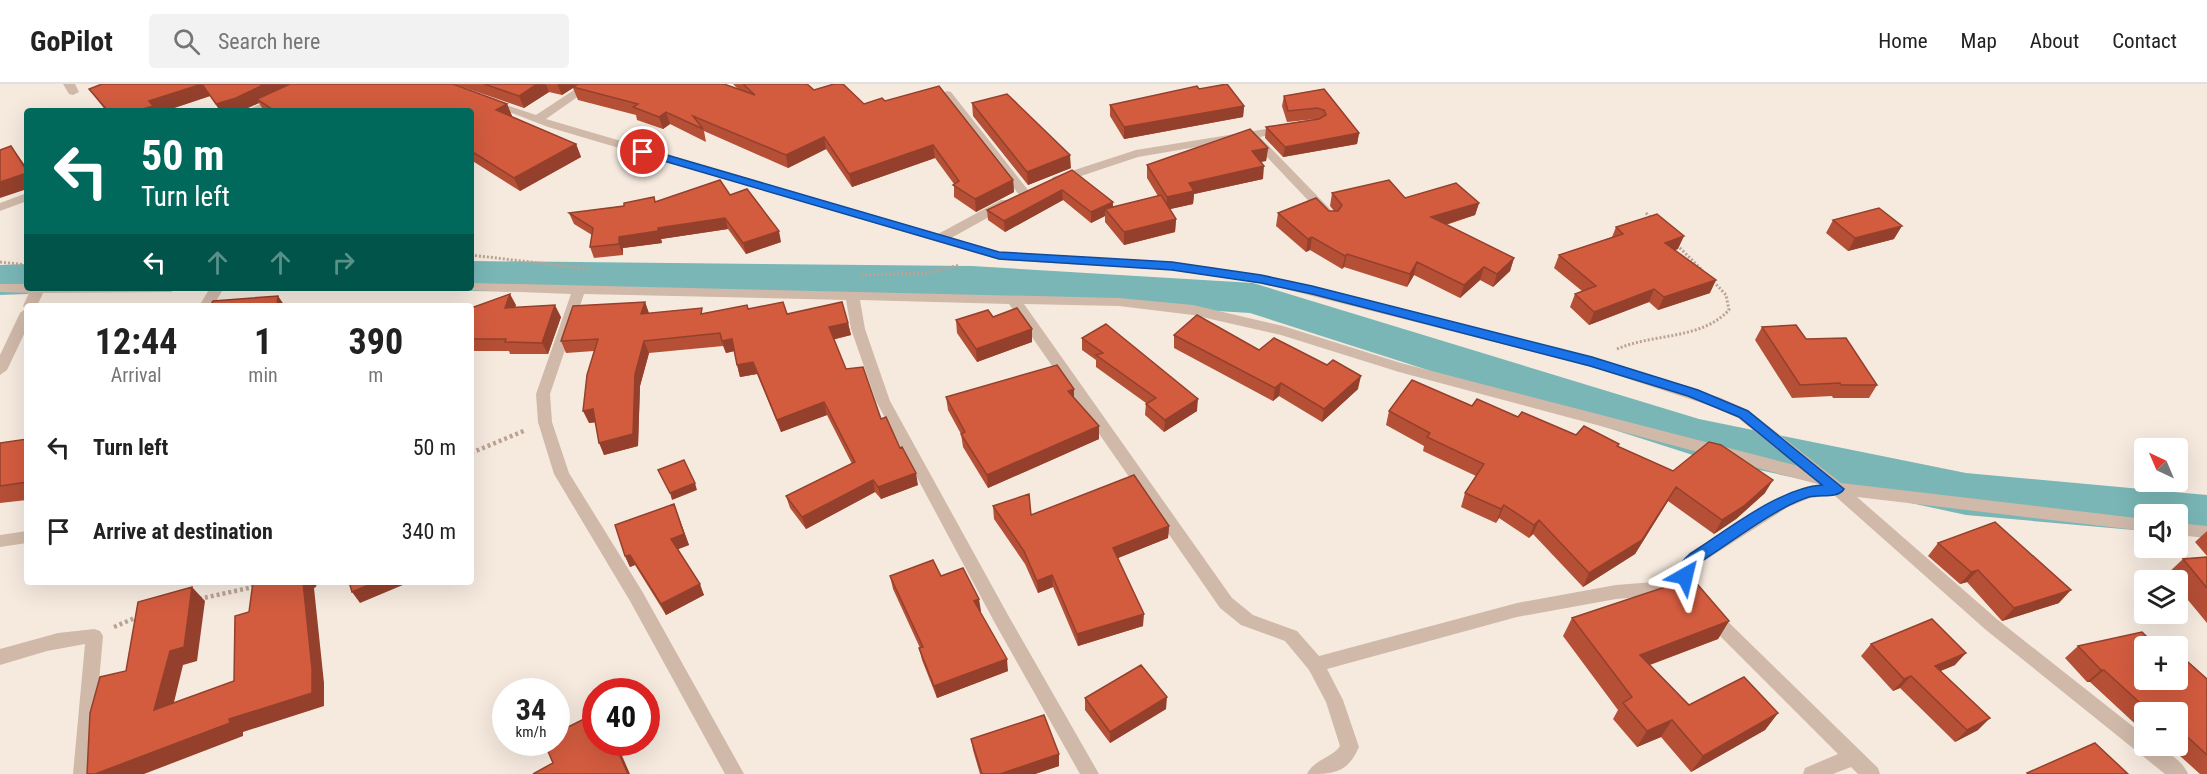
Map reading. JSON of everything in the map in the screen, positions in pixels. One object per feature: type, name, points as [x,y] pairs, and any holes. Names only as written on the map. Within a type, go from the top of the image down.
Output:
[{"type":"street","points":[[258,108],[312,84]]},
{"type":"street","points":[[537,120],[590,84]]},
{"type":"street","points":[[947,94],[1035,188]]},
{"type":"street","points":[[475,97],[537,120],[999,256],[1172,266],[1261,279],[1592,362],[1693,393],[1743,414],[1831,484],[1992,625],[2179,774]]},
{"type":"street","points":[[939,238],[1035,188],[1090,167],[1136,154],[1296,127]]},
{"type":"street","points":[[1252,135],[1332,219]]},
{"type":"street","points":[[0,207],[24,198]]},
{"type":"street","points":[[474,287],[1119,302],[1193,310],[1283,331],[1399,367],[1831,484],[2134,524]]},
{"type":"street","points":[[0,288],[24,289]]},
{"type":"street","points":[[579,290],[543,394],[545,422],[562,474],[636,596],[735,774]]},
{"type":"street","points":[[852,296],[858,329],[883,401],[1002,620],[1090,774]]},
{"type":"street","points":[[1013,299],[1226,603],[1247,620],[1291,636],[1315,665],[1334,700],[1350,747],[1342,759],[1316,774]]},
{"type":"street","points":[[0,370],[24,319]]},
{"type":"street","points":[[1831,484],[1782,503],[1695,558],[1686,567],[1685,576],[1688,586],[1708,612],[1871,774]]},
{"type":"street","points":[[2188,530],[2207,532]]},
{"type":"street","points":[[0,541],[24,537]]},
{"type":"street","points":[[1315,665],[1517,610],[1616,592],[1688,586]]},
{"type":"street","points":[[0,657],[48,642],[94,636],[82,774]]},
{"type":"street","points":[[1812,774],[1852,757]]},
{"type":"path","points":[[1646,213],[1654,221]]},
{"type":"path","points":[[1592,362],[1635,341],[1691,332],[1722,320],[1729,310],[1726,295],[1670,238]]},
{"type":"path","points":[[474,255],[598,270]]},
{"type":"path","points":[[850,275],[926,273],[999,256]]},
{"type":"path","points":[[0,262],[24,265]]},
{"type":"path","points":[[474,452],[545,422]]},
{"type":"path","points":[[191,600],[253,585]]},
{"type":"path","points":[[94,636],[148,612]]},
{"type":"building","points":[[102,84],[202,84],[149,101],[153,106],[146,108],[105,108],[89,89]]},
{"type":"building","points":[[202,84],[265,84],[236,98],[216,104]]},
{"type":"building","points":[[290,84],[453,84],[507,104],[496,110],[576,144],[514,178],[474,153],[474,108],[270,108],[257,99]]},
{"type":"building","points":[[484,84],[537,84],[519,96]]},
{"type":"building","points":[[578,84],[724,84],[755,95],[743,84],[807,84],[814,90],[834,84],[843,84],[864,104],[882,98],[885,101],[939,86],[1013,180],[975,199],[953,185],[959,181],[933,145],[849,174],[824,137],[786,155],[693,116],[703,129],[666,112],[659,117],[633,107],[638,104],[573,87]]},
{"type":"building","points":[[1227,84],[1244,106],[1124,127],[1110,105],[1197,86],[1199,89]]},
{"type":"building","points":[[1324,89],[1359,133],[1285,147],[1266,127],[1319,119],[1326,115],[1324,110],[1317,108],[1288,111],[1284,96]]},
{"type":"building","points":[[1007,94],[1070,155],[1027,172],[972,103]]},
{"type":"building","points":[[1250,129],[1268,148],[1252,151],[1264,166],[1189,183],[1194,191],[1167,197],[1147,165]]},
{"type":"building","points":[[11,146],[24,166],[24,174],[0,182],[0,150]]},
{"type":"building","points":[[1072,170],[1113,202],[1091,212],[1062,190],[1004,221],[987,210]]},
{"type":"building","points":[[720,180],[730,195],[747,189],[779,231],[743,243],[725,218],[658,228],[658,231],[619,237],[619,244],[590,247],[593,228],[569,213],[624,206],[624,203],[654,197],[655,202]]},
{"type":"building","points":[[1389,180],[1405,198],[1456,183],[1479,203],[1431,217],[1514,258],[1497,274],[1484,267],[1464,285],[1417,262],[1410,274],[1347,254],[1345,256],[1312,237],[1308,239],[1278,213],[1316,198],[1329,211],[1338,211],[1342,205],[1332,193]]},
{"type":"building","points":[[1161,195],[1176,219],[1124,232],[1105,209]]},
{"type":"building","points":[[1879,208],[1902,226],[1855,238],[1833,220]]},
{"type":"building","points":[[1657,214],[1684,236],[1665,243],[1716,280],[1664,297],[1654,289],[1594,312],[1575,294],[1596,286],[1559,255],[1623,234],[1616,227]]},
{"type":"building","points":[[510,294],[505,308],[555,305],[542,343],[505,342],[506,339],[474,339],[474,307]]},
{"type":"building","points":[[278,296],[277,303],[212,303],[213,301]]},
{"type":"building","points":[[645,302],[641,314],[702,308],[701,314],[747,305],[748,309],[783,302],[787,314],[842,302],[848,323],[829,327],[846,369],[863,367],[881,419],[886,417],[900,448],[902,447],[916,473],[878,487],[873,480],[802,517],[786,496],[855,462],[824,402],[777,420],[753,362],[737,365],[732,339],[722,341],[720,333],[644,341],[635,374],[633,434],[599,443],[593,409],[583,411],[587,375],[598,339],[561,341],[573,306]]},
{"type":"building","points":[[1017,308],[1032,329],[976,349],[956,320],[988,310],[993,317]]},
{"type":"building","points":[[1197,315],[1259,350],[1274,338],[1327,365],[1333,360],[1361,376],[1324,409],[1281,383],[1275,388],[1174,335]]},
{"type":"building","points":[[1106,324],[1198,399],[1165,420],[1146,404],[1156,398],[1096,355],[1103,353],[1082,338]]},
{"type":"building","points":[[1796,325],[1806,339],[1846,338],[1877,385],[1841,385],[1840,383],[1800,385],[1762,327]]},
{"type":"building","points":[[1057,365],[1074,389],[1068,391],[1099,426],[987,475],[961,434],[965,432],[946,397]]},
{"type":"building","points":[[1412,380],[1472,406],[1477,399],[1518,417],[1522,412],[1576,435],[1584,426],[1619,444],[1617,446],[1673,471],[1709,442],[1721,445],[1773,480],[1744,506],[1722,520],[1676,487],[1642,540],[1589,573],[1539,520],[1534,525],[1504,505],[1501,509],[1465,493],[1484,464],[1427,437],[1430,433],[1389,411]]},
{"type":"building","points":[[24,439],[24,482],[0,486],[0,443]]},
{"type":"building","points":[[684,460],[695,483],[670,493],[658,470]]},
{"type":"building","points":[[1134,475],[1169,526],[1113,548],[1144,614],[1077,634],[1052,575],[1037,581],[1024,551],[993,506],[1029,494],[1031,515]]},
{"type":"building","points":[[674,504],[684,534],[671,539],[700,584],[661,604],[630,555],[625,556],[615,525]]},
{"type":"building","points":[[1995,522],[2071,590],[2014,608],[1978,570],[1971,572],[1938,543]]},
{"type":"building","points":[[2207,557],[2207,588],[2183,559]]},
{"type":"building","points":[[933,560],[941,576],[963,568],[979,599],[974,601],[1007,659],[934,686],[919,648],[923,647],[890,576]]},
{"type":"building","points":[[1692,578],[1729,621],[1640,655],[1689,705],[1744,677],[1778,713],[1703,756],[1672,720],[1647,731],[1623,703],[1632,697],[1572,618]]},
{"type":"building","points":[[253,585],[303,585],[312,669],[312,693],[229,719],[230,723],[95,774],[87,774],[90,713],[100,677],[126,671],[138,602],[192,587],[184,647],[170,651],[154,710],[234,681],[235,616],[249,612]]},
{"type":"building","points":[[350,585],[369,585],[352,592]]},
{"type":"building","points":[[1932,619],[1966,653],[1935,666],[1990,718],[1967,730],[1911,676],[1904,679],[1871,644]]},
{"type":"building","points":[[2142,632],[2146,636],[2134,636],[2134,690],[2188,690],[2188,662],[2207,679],[2207,755],[2188,737],[2188,702],[2139,702],[2104,670],[2101,670],[2078,646]]},
{"type":"building","points":[[1141,665],[1167,697],[1110,732],[1085,698]]},
{"type":"building","points":[[1044,715],[1059,754],[1000,774],[982,774],[971,739]]},
{"type":"building","points":[[582,720],[582,756],[620,756],[628,774],[533,774],[553,763],[550,756],[570,756],[570,726]]},
{"type":"building","points":[[2095,743],[2128,774],[2027,773]]},
{"type":"waterway","points":[[474,276],[972,281],[1253,298],[1699,438],[1966,494],[2207,516]]},
{"type":"waterway","points":[[0,280],[24,279]]},
{"type":"route","points":[[643,152],[999,256],[1172,266],[1261,279],[1592,362],[1693,393],[1743,414],[1837,489],[1808,492],[1759,516],[1695,558],[1686,567],[1685,576]]}]
